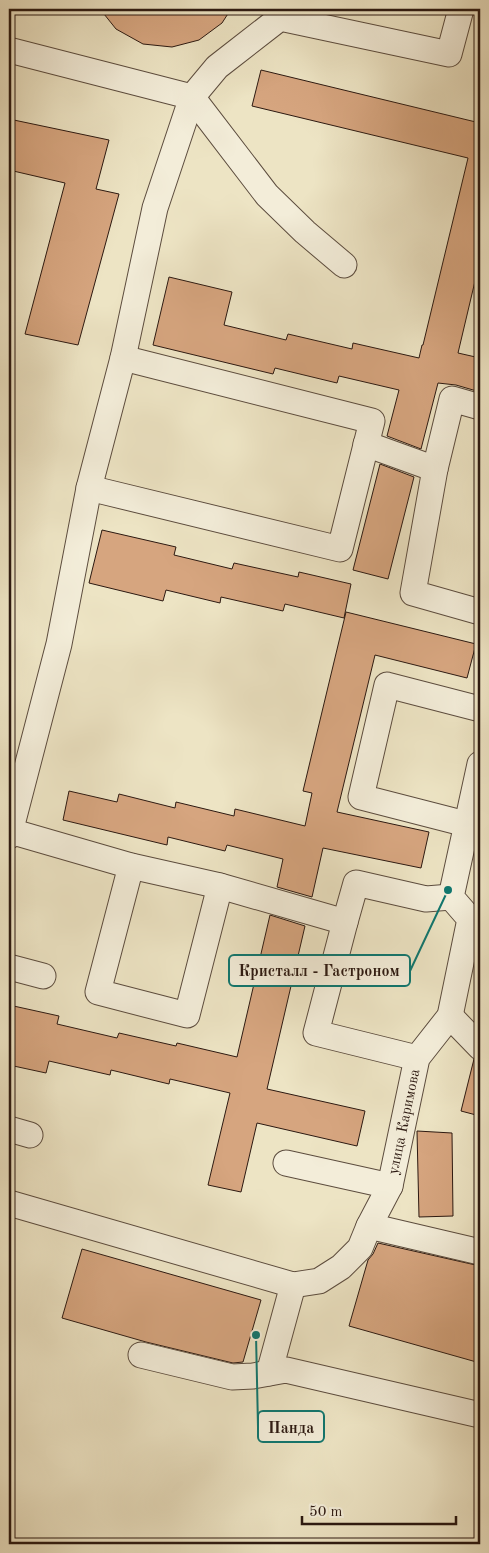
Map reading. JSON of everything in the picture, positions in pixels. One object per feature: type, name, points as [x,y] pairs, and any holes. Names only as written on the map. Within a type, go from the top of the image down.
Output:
[{"type":"street","points":[[345,922],[220,886],[131,866],[10,833],[60,644],[89,488],[123,358],[155,208],[192,97],[217,68],[280,18],[449,54],[461,9]]},
{"type":"street","points":[[9,50],[192,97],[267,195],[305,232],[344,265]]},
{"type":"street","points":[[89,488],[340,549],[372,422],[123,358]]},
{"type":"street","points":[[480,407],[452,399],[435,469],[414,593],[480,612]]},
{"type":"street","points":[[366,444],[435,469]]},
{"type":"street","points":[[466,824],[361,797],[387,685],[480,709]]},
{"type":"street","points":[[417,1058],[316,1033],[356,883],[426,900],[451,897],[480,764]]},
{"type":"street","points":[[131,866],[98,992],[187,1015],[220,886]]},
{"type":"street","name":"улица Каримова","points":[[293,1285],[319,1281],[341,1267],[360,1248],[390,1186],[417,1058],[450,1016],[470,919],[451,897]]},
{"type":"street","points":[[9,967],[43,976]]},
{"type":"street","points":[[450,1016],[480,1047]]},
{"type":"street","points":[[286,1164],[390,1186]]},
{"type":"street","points":[[9,1202],[293,1285],[269,1373]]},
{"type":"street","points":[[369,1226],[480,1252]]},
{"type":"street","points":[[141,1355],[232,1377],[253,1376],[286,1370],[480,1415]]},
{"type":"building","points":[[100,9],[231,9],[222,23],[199,40],[172,47],[143,44],[116,29]]},
{"type":"building","points":[[261,70],[480,123],[480,260],[458,353],[480,358],[480,392],[456,385],[438,383],[421,449],[387,436],[399,390],[339,376],[337,383],[275,368],[273,374],[153,345],[169,277],[232,292],[224,325],[286,340],[288,334],[352,349],[353,343],[419,358],[468,158],[252,106]]},
{"type":"building","points":[[9,119],[109,140],[96,189],[119,194],[78,345],[25,334],[65,183],[9,170]]},
{"type":"building","points":[[380,464],[414,477],[388,579],[353,570]]},
{"type":"building","points":[[102,530],[176,547],[174,555],[232,569],[234,563],[298,577],[299,572],[351,584],[344,618],[285,604],[283,611],[221,597],[220,603],[166,590],[163,601],[89,583]]},
{"type":"building","points":[[346,612],[476,644],[467,678],[375,655],[337,812],[429,832],[421,868],[323,848],[312,897],[277,887],[283,859],[227,845],[225,851],[168,837],[167,845],[63,820],[69,791],[117,802],[119,794],[175,808],[176,802],[234,816],[235,809],[305,826],[312,793],[303,791]]},
{"type":"building","points":[[270,915],[305,926],[267,1089],[365,1111],[357,1146],[257,1123],[241,1192],[208,1185],[230,1093],[170,1079],[169,1084],[111,1070],[110,1075],[49,1061],[46,1073],[9,1065],[9,1005],[59,1016],[57,1024],[117,1038],[119,1033],[176,1046],[177,1043],[237,1057]]},
{"type":"building","points":[[474,1059],[480,1061],[480,1116],[461,1111]]},
{"type":"building","points":[[417,1131],[452,1133],[453,1216],[419,1217]]},
{"type":"building","points":[[378,1243],[480,1266],[480,1363],[349,1326],[368,1260]]},
{"type":"building","points":[[82,1249],[261,1300],[243,1362],[233,1363],[146,1342],[62,1318]]},
{"type":"place","name":"Кристалл - Гастроном","points":[[448,890]]},
{"type":"place","name":"Панда","points":[[256,1335]]}]
